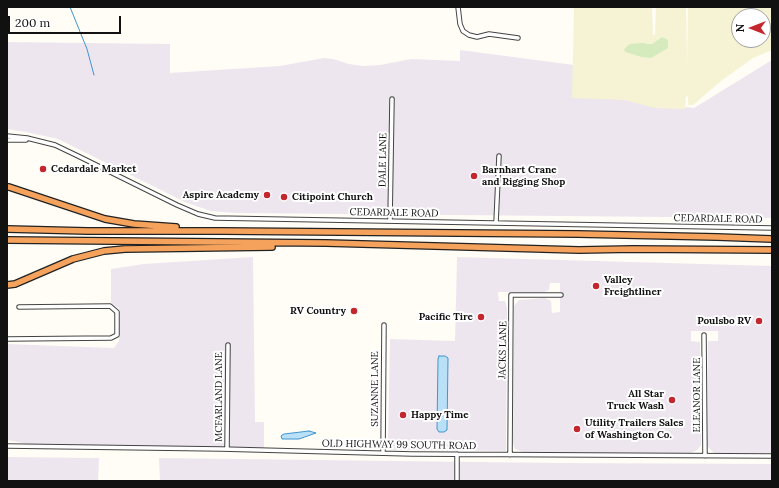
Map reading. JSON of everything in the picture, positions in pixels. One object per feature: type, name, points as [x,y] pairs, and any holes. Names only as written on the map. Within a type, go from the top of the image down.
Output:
[{"type":"highway","points":[[8,187],[98,217],[115,221],[140,225],[222,231]]},
{"type":"highway","points":[[7,229],[88,231],[578,234],[772,239]]},
{"type":"highway","points":[[7,240],[326,243],[579,250],[772,250]]},
{"type":"highway","points":[[7,289],[15,284],[73,259],[104,251],[125,249],[288,246],[326,243]]},
{"type":"highway","points":[[7,285],[15,284]]},
{"type":"street","points":[[458,7],[460,24],[463,31],[469,35],[477,37],[489,34],[518,38]]},
{"type":"street","name":"DALE LANE","points":[[390,221],[392,99]]},
{"type":"street","name":"CEDARDALE ROAD","points":[[7,136],[55,145],[177,205],[198,214],[215,218],[772,228]]},
{"type":"street","name":"CEDARDALE ROAD","points":[[7,140],[33,140]]},
{"type":"street","points":[[496,223],[498,156]]},
{"type":"street","name":"JACKS LANE","points":[[510,455],[511,295],[561,295]]},
{"type":"street","points":[[7,339],[114,338],[116,335],[117,312],[110,306],[19,308]]},
{"type":"street","name":"SUZANNE LANE","points":[[383,453],[384,325]]},
{"type":"street","name":"ELEANOR LANE","points":[[704,335],[705,456]]},
{"type":"street","name":"MCFARLAND LANE","points":[[227,449],[228,345]]},
{"type":"street","name":"OLD HIGHWAY 99 SOUTH ROAD","points":[[7,446],[510,455],[772,456]]},
{"type":"street","points":[[457,454],[457,481]]},
{"type":"shaded area","points":[[574,7],[652,7],[653,35],[655,35],[656,7],[686,7],[687,64],[688,7],[772,7],[772,50],[753,58],[721,81],[693,105],[688,105],[688,97],[686,96],[685,109],[655,108],[625,100],[572,98]],"holes":[[[662,37],[641,57],[625,52],[647,43],[652,44]]]},
{"type":"shaded area","points":[[7,42],[170,44],[170,73],[280,66],[324,58],[363,66],[380,65],[411,59],[460,61],[460,50],[574,65],[657,104],[694,108],[772,60],[772,218],[235,213],[211,211],[187,203],[58,139],[7,129]]},
{"type":"shaded area","points":[[253,257],[255,422],[264,422],[264,448],[27,444],[7,440],[7,344],[114,348],[119,341],[120,317],[119,308],[111,305],[111,269],[144,264]]},
{"type":"shaded area","points":[[457,257],[772,266],[772,453],[714,453],[707,446],[708,341],[718,341],[718,331],[691,331],[691,341],[700,342],[701,445],[697,450],[691,453],[523,452],[515,449],[513,443],[514,306],[519,300],[545,298],[551,301],[552,313],[560,312],[560,283],[550,283],[549,290],[544,292],[498,292],[499,301],[505,301],[507,308],[506,451],[395,450],[390,448],[388,442],[390,339],[455,341]]},
{"type":"shaded area","points":[[7,457],[99,458],[98,481],[7,481]]},
{"type":"shaded area","points":[[159,458],[772,464],[772,481],[160,481]]},
{"type":"green space","points":[[662,37],[668,40],[668,48],[651,58],[641,57],[625,52],[624,49],[630,44],[652,44]]},
{"type":"water","points":[[439,356],[445,356],[448,358],[447,430],[444,432],[439,432],[437,429]]},
{"type":"water","points":[[309,431],[316,433],[299,439],[282,439],[281,436],[284,434]]},
{"type":"waterway","points":[[70,7],[87,49],[94,75]]},
{"type":"place","name":"Cedardale Market","points":[[43,169]]},
{"type":"place","name":"Barnhart Crane and Rigging Shop","points":[[474,176]]},
{"type":"place","name":"Aspire Academy","points":[[267,195]]},
{"type":"place","name":"Citipoint Church","points":[[284,197]]},
{"type":"place","name":"Valley Freightliner","points":[[596,286]]},
{"type":"place","name":"RV Country","points":[[354,311]]},
{"type":"place","name":"Pacific Tire","points":[[481,317]]},
{"type":"place","name":"Poulsbo RV","points":[[759,321]]},
{"type":"place","name":"All Star Truck Wash","points":[[672,400]]},
{"type":"place","name":"Happy Time","points":[[403,415]]},
{"type":"place","name":"Utility Trailers Sales of Washington Co.","points":[[577,429]]}]
